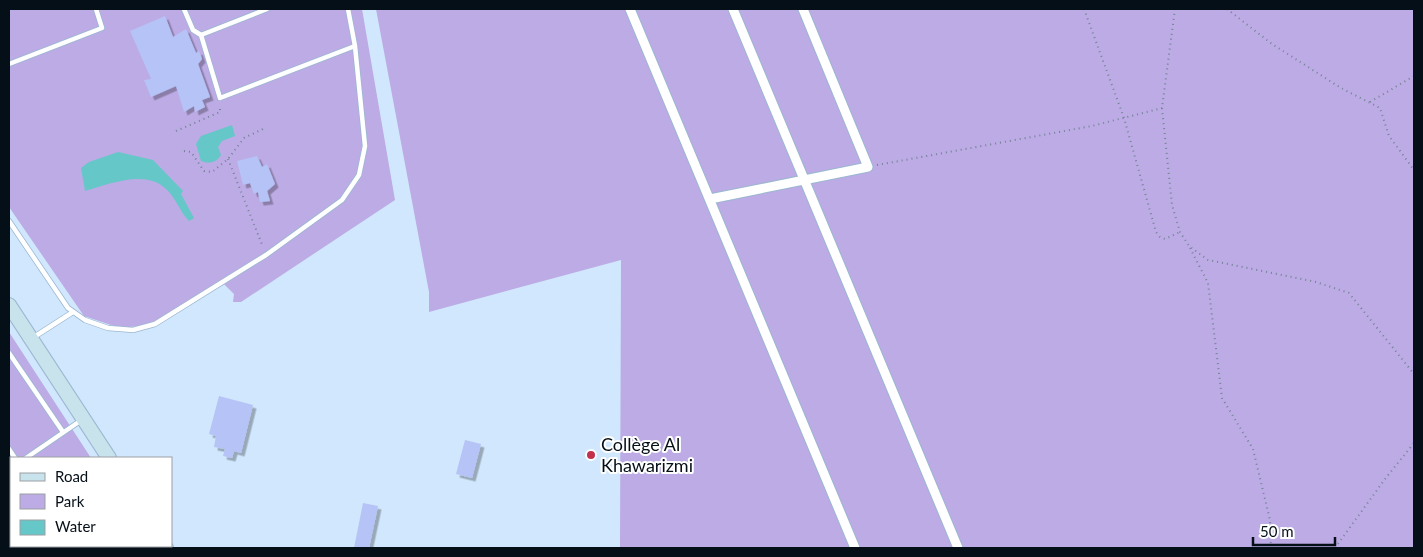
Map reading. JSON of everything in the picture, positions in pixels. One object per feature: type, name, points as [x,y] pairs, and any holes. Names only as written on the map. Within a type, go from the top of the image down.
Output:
[{"type":"street","points":[[630,9],[855,548]]},
{"type":"street","points":[[733,9],[958,548]]},
{"type":"street","points":[[710,199],[868,167],[803,9]]},
{"type":"street","points":[[9,305],[108,457]]},
{"type":"street","points":[[54,548],[59,547]]},
{"type":"lane","points":[[9,64],[102,28],[96,9]]},
{"type":"lane","points":[[184,9],[193,30],[201,34],[220,98],[355,46]]},
{"type":"lane","points":[[201,34],[267,9]]},
{"type":"lane","points":[[9,221],[73,312],[108,328],[126,330],[161,322],[266,255],[335,207],[349,192],[359,175],[365,146],[355,46],[348,9]]},
{"type":"lane","points":[[31,339],[73,312]]},
{"type":"lane","points":[[9,353],[63,432]]},
{"type":"lane","points":[[27,457],[83,419]]},
{"type":"path","points":[[1084,9],[1124,118],[1156,232],[1160,237],[1166,239],[1180,232]]},
{"type":"path","points":[[1175,9],[1162,108],[1172,205],[1180,232],[1208,283],[1222,398],[1253,449],[1270,520],[1271,548]]},
{"type":"path","points":[[1227,9],[1280,49],[1341,88],[1380,108],[1389,136],[1414,170]]},
{"type":"path","points":[[1370,102],[1414,76]]},
{"type":"path","points":[[176,131],[220,112],[220,98]]},
{"type":"path","points":[[868,167],[1124,118],[1162,108]]},
{"type":"path","points":[[184,151],[191,152],[204,171],[212,172],[228,159],[244,138],[265,128]]},
{"type":"path","points":[[228,159],[266,255]]},
{"type":"path","points":[[1189,246],[1208,260],[1316,282],[1349,293],[1414,374]]},
{"type":"path","points":[[1335,548],[1384,479],[1414,443]]},
{"type":"green space","points":[[9,9],[362,9],[395,200],[241,302],[233,302],[234,294],[224,284],[157,324],[120,328],[84,316],[9,207]]},
{"type":"green space","points":[[376,9],[1414,9],[1414,548],[620,548],[621,260],[429,312],[429,292]]},
{"type":"green space","points":[[9,332],[90,457],[10,457],[10,547],[37,547],[9,548]]},
{"type":"water","points":[[232,125],[235,136],[222,141],[218,147],[221,155],[219,158],[212,162],[201,161],[196,144],[201,136]]},
{"type":"water","points":[[118,152],[153,160],[183,191],[181,194],[194,218],[189,221],[166,189],[158,183],[148,180],[127,180],[85,191],[81,168],[89,162]]},
{"type":"building","points":[[165,16],[173,37],[186,29],[196,53],[199,51],[202,59],[198,64],[210,97],[202,100],[205,107],[195,112],[194,106],[184,112],[176,86],[151,97],[144,80],[151,79],[130,31]]},
{"type":"building","points":[[257,156],[262,167],[267,164],[275,184],[267,191],[270,201],[260,202],[258,192],[254,194],[250,183],[243,185],[237,161]]},
{"type":"building","points":[[219,396],[253,405],[241,453],[234,451],[232,458],[223,456],[225,449],[214,447],[216,436],[209,434]]},
{"type":"building","points":[[465,440],[481,444],[472,478],[456,474]]},
{"type":"building","points":[[363,503],[378,506],[369,548],[354,548]]},
{"type":"place","name":"Collège Al Khawarizmi","points":[[591,455]]}]
